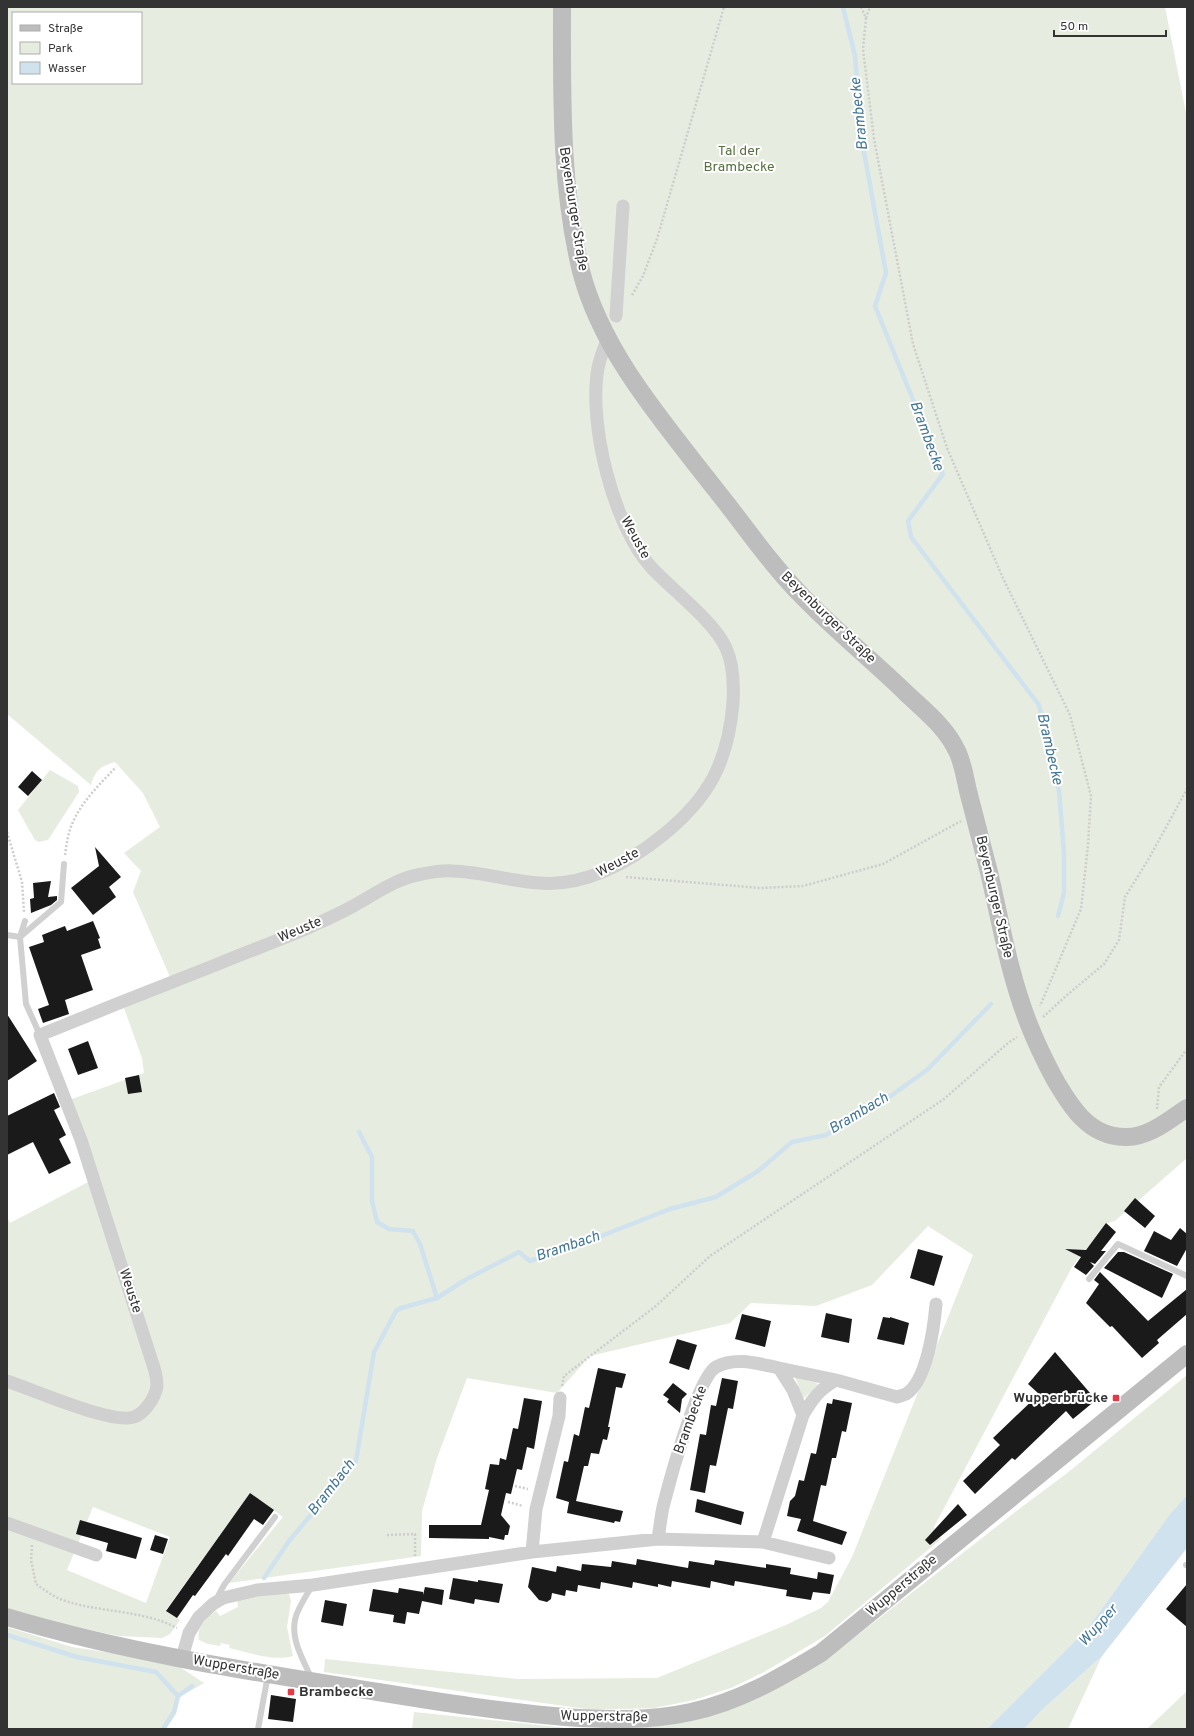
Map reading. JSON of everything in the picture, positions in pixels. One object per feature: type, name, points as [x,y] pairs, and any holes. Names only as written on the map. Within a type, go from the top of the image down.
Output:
[{"type":"main road","name":"Beyenburger Straße","points":[[562,7],[563,140],[570,212],[582,274],[592,303],[608,338],[644,397],[790,583],[807,601],[939,724],[957,751],[975,816],[1006,950],[1030,1029],[1062,1091],[1077,1114],[1087,1124],[1104,1134],[1123,1137],[1143,1134],[1156,1128],[1187,1108]]},
{"type":"main road","name":"Wupperstraße","points":[[7,1617],[59,1633],[268,1674],[523,1713],[582,1718],[624,1719],[653,1718],[691,1712],[724,1702],[754,1690],[794,1670],[820,1653],[1187,1354]]},
{"type":"street","points":[[616,316],[623,206]]},
{"type":"street","name":"Weuste","points":[[7,1381],[85,1409],[124,1419],[134,1417],[142,1412],[149,1404],[157,1385],[155,1370],[81,1140],[40,1035],[311,926],[355,906],[396,882],[418,874],[450,870],[538,883],[557,884],[578,881],[594,876],[630,857],[659,839],[700,799],[715,774],[727,744],[732,706],[732,668],[728,651],[720,637],[638,551],[620,513],[604,464],[598,426],[598,369],[608,338]]},
{"type":"street","name":"Brambecke","points":[[658,1539],[663,1504],[695,1403],[714,1367],[728,1362],[738,1361],[836,1380],[897,1397],[906,1394],[919,1379],[934,1334],[936,1304]]},
{"type":"street","points":[[779,1368],[794,1390],[803,1415]]},
{"type":"street","points":[[762,1542],[803,1415],[812,1399],[822,1388],[836,1380]]},
{"type":"street","points":[[532,1552],[536,1509],[559,1416],[560,1398]]},
{"type":"street","points":[[7,1523],[96,1555]]},
{"type":"street","points":[[182,1658],[188,1633],[199,1617],[213,1604],[223,1598],[242,1592],[313,1585],[532,1552],[658,1539],[762,1542],[829,1558]]},
{"type":"lane","points":[[7,935],[20,937],[61,902],[64,864]]},
{"type":"lane","name":"Weuste","points":[[25,921],[20,937],[26,1004],[40,1035]]},
{"type":"lane","points":[[1089,1279],[1118,1244],[1187,1276]]},
{"type":"lane","points":[[213,1604],[224,1585],[274,1517]]},
{"type":"lane","points":[[313,1585],[297,1612],[293,1627],[296,1643],[302,1659],[314,1682]]},
{"type":"lane","points":[[258,1729],[268,1674]]},
{"type":"path","points":[[616,316],[628,301],[642,276],[657,239],[724,7]]},
{"type":"path","points":[[861,7],[866,18]]},
{"type":"path","points":[[870,7],[866,18],[863,49],[874,139],[913,344],[950,455],[1002,576],[1070,715],[1091,796],[1088,845],[1081,909],[1030,1029]]},
{"type":"path","points":[[64,864],[69,833],[81,807],[98,786],[116,768]]},
{"type":"path","points":[[560,1398],[564,1376],[656,1306],[710,1256],[944,1100],[1008,1042],[1030,1029],[1104,964],[1119,940],[1125,897],[1148,860],[1187,789]]},
{"type":"path","points":[[623,877],[761,888],[802,886],[883,864],[955,823],[975,816]]},
{"type":"path","points":[[7,832],[22,882],[25,921]]},
{"type":"path","points":[[1156,1128],[1159,1087],[1187,1049]]},
{"type":"path","points":[[33,1532],[31,1560],[36,1584],[59,1598],[104,1610],[162,1620],[188,1633]]},
{"type":"path","points":[[387,1534],[414,1534],[415,1570]]},
{"type":"green space","name":"Tal der Brambecke","points":[[7,7],[1165,7],[1187,118],[1187,1158],[1115,1221],[1107,1223],[1072,1267],[934,1527],[941,1539],[825,1636],[764,1672],[731,1688],[694,1700],[654,1708],[593,1710],[324,1672],[325,1659],[517,1679],[657,1678],[786,1625],[821,1608],[828,1602],[852,1557],[973,1255],[928,1226],[872,1285],[816,1306],[751,1303],[730,1323],[590,1356],[557,1393],[467,1378],[437,1458],[422,1511],[421,1556],[229,1583],[283,1517],[250,1493],[166,1610],[180,1620],[170,1634],[162,1638],[119,1636],[62,1624],[7,1608],[7,1217],[10,1223],[90,1181],[61,1103],[144,1073],[142,1058],[124,1008],[174,986],[133,892],[141,871],[124,853],[160,827],[143,793],[115,762],[102,767],[94,776],[91,785],[7,714]],"holes":[[[93,1507],[170,1537],[146,1603],[67,1570]]]},
{"type":"green space","points":[[50,770],[78,786],[79,792],[48,840],[39,842],[35,840],[18,810]]},
{"type":"green space","points":[[1187,1375],[1187,1495],[1170,1514],[1088,1628],[987,1729],[599,1729],[655,1725],[832,1655],[1066,1474]]},
{"type":"green space","points":[[795,1377],[817,1383],[818,1385],[803,1399]]},
{"type":"green space","points":[[282,1593],[289,1594],[291,1601],[287,1627],[293,1656],[277,1658],[261,1656],[229,1648],[230,1645],[221,1643],[220,1646],[208,1644],[199,1640],[198,1635],[200,1627],[205,1620],[216,1611],[220,1616],[238,1607],[237,1599]]},
{"type":"green space","points":[[7,1627],[72,1647],[172,1662],[204,1683],[180,1697],[176,1714],[166,1729],[7,1729]]},
{"type":"green space","points":[[1102,1656],[1068,1729],[1024,1729],[1043,1709]]},
{"type":"green space","points":[[1187,1691],[1187,1729],[1147,1729]]},
{"type":"green space","points":[[414,1712],[576,1729],[412,1729]]},
{"type":"water","name":"Wupper","points":[[1187,1495],[1187,1548],[1102,1656],[1043,1709],[1024,1729],[987,1729],[1088,1628],[1170,1514]]},
{"type":"building","points":[[32,771],[42,780],[28,796],[18,787]]},
{"type":"building","points":[[95,847],[121,877],[109,887],[116,897],[93,915],[71,888],[99,866]]},
{"type":"building","points":[[51,881],[48,897],[57,896],[57,900],[51,905],[31,913],[30,899],[34,898],[33,883]]},
{"type":"building","points":[[93,921],[100,938],[98,939],[101,948],[81,955],[93,990],[65,1000],[69,1014],[43,1023],[38,1009],[49,1005],[29,947],[44,942],[42,935],[65,926],[67,931]]},
{"type":"building","points":[[7,1014],[37,1061],[7,1081]]},
{"type":"building","points":[[88,1041],[98,1068],[78,1075],[68,1049]]},
{"type":"building","points":[[139,1075],[142,1092],[128,1094],[125,1078]]},
{"type":"building","points":[[54,1093],[60,1107],[54,1110],[66,1135],[59,1139],[71,1163],[49,1174],[33,1142],[7,1155],[7,1116]]},
{"type":"building","points":[[1135,1198],[1155,1216],[1145,1228],[1124,1211]]},
{"type":"building","points":[[1106,1223],[1116,1232],[1101,1251],[1106,1251],[1095,1264],[1090,1262],[1094,1266],[1086,1275],[1074,1267],[1081,1257],[1065,1249],[1086,1250]]},
{"type":"building","points":[[1180,1228],[1187,1234],[1187,1248],[1177,1266],[1144,1251],[1154,1231],[1171,1240]]},
{"type":"building","points":[[918,1249],[943,1256],[934,1286],[910,1278]]},
{"type":"building","points":[[1118,1252],[1124,1252],[1173,1274],[1162,1298],[1104,1268]]},
{"type":"building","points":[[1100,1272],[1148,1321],[1187,1289],[1187,1314],[1157,1340],[1159,1343],[1142,1358],[1112,1326],[1110,1327],[1086,1303],[1099,1284],[1094,1280]]},
{"type":"building","points":[[826,1313],[852,1319],[849,1343],[821,1337]]},
{"type":"building","points":[[742,1314],[771,1321],[765,1347],[735,1339]]},
{"type":"building","points":[[883,1317],[890,1317],[909,1323],[904,1345],[877,1339]]},
{"type":"building","points":[[677,1339],[697,1345],[689,1370],[669,1363]]},
{"type":"building","points":[[1055,1352],[1096,1400],[1073,1419],[1066,1411],[1015,1460],[1012,1458],[975,1494],[963,1481],[1000,1445],[993,1438],[1039,1394],[1028,1384]]},
{"type":"building","points":[[598,1368],[626,1374],[622,1388],[616,1387],[607,1440],[603,1439],[599,1454],[591,1453],[588,1466],[584,1466],[576,1501],[623,1511],[620,1522],[615,1521],[614,1523],[567,1513],[569,1502],[556,1498],[564,1461],[568,1462],[574,1434],[579,1436],[585,1407],[589,1408]]},
{"type":"building","points":[[722,1378],[738,1381],[733,1409],[728,1408],[716,1466],[710,1465],[705,1493],[690,1490],[700,1434],[706,1435],[711,1405],[716,1406]]},
{"type":"building","points":[[673,1383],[687,1394],[682,1399],[680,1413],[667,1402],[669,1399],[663,1395]]},
{"type":"building","points":[[524,1398],[542,1401],[534,1449],[527,1447],[522,1470],[517,1469],[511,1494],[506,1493],[501,1515],[510,1526],[508,1535],[505,1535],[504,1540],[489,1537],[489,1539],[429,1538],[429,1525],[481,1525],[489,1490],[485,1489],[490,1464],[499,1465],[500,1458],[506,1460],[513,1428],[518,1429]]},
{"type":"building","points":[[833,1399],[852,1403],[846,1432],[842,1431],[836,1458],[832,1458],[826,1486],[821,1485],[813,1521],[847,1532],[842,1545],[797,1531],[801,1519],[787,1516],[790,1501],[795,1496],[799,1480],[804,1481],[811,1453],[816,1454],[827,1403],[832,1404]]},
{"type":"building","points":[[250,1493],[274,1510],[263,1525],[254,1519],[228,1556],[226,1554],[195,1596],[193,1595],[177,1618],[166,1611]]},
{"type":"building","points":[[697,1499],[744,1512],[741,1525],[695,1512]]},
{"type":"building","points":[[958,1504],[967,1515],[930,1545],[925,1540]]},
{"type":"building","points":[[80,1520],[142,1538],[136,1559],[106,1551],[108,1543],[76,1534]]},
{"type":"building","points":[[155,1535],[168,1539],[163,1554],[150,1550]]},
{"type":"building","points":[[637,1559],[688,1568],[689,1561],[714,1565],[715,1560],[766,1568],[766,1564],[791,1568],[790,1574],[817,1579],[818,1572],[834,1575],[830,1594],[813,1592],[811,1600],[786,1596],[787,1590],[735,1581],[734,1586],[711,1581],[710,1588],[672,1581],[671,1587],[658,1584],[658,1587],[633,1582],[632,1588],[601,1582],[600,1589],[578,1585],[577,1592],[566,1590],[565,1596],[552,1593],[551,1599],[547,1602],[539,1600],[528,1587],[532,1567],[556,1572],[557,1566],[581,1571],[582,1564],[611,1567],[612,1561],[636,1565]]},
{"type":"building","points":[[453,1578],[503,1584],[499,1603],[475,1599],[474,1604],[449,1599]]},
{"type":"building","points":[[1187,1584],[1187,1627],[1166,1609]]},
{"type":"building","points":[[425,1587],[444,1590],[442,1605],[422,1601],[419,1614],[407,1612],[405,1624],[393,1622],[394,1615],[369,1611],[373,1589],[398,1593],[399,1588],[423,1592],[423,1595]]},
{"type":"building","points":[[325,1600],[347,1604],[343,1626],[321,1622]]},
{"type":"building","points":[[271,1695],[296,1699],[293,1722],[268,1719]]},
{"type":"waterway","name":"Brambecke","points":[[843,7],[855,56],[862,141],[886,273],[875,306],[943,474],[908,521],[911,537],[1039,705],[1059,791],[1064,853],[1064,893],[1058,916]]},
{"type":"waterway","name":"Brambach","points":[[264,1578],[289,1541],[356,1461],[374,1352],[396,1311],[401,1308],[437,1298],[465,1280],[519,1252],[530,1261],[568,1249],[670,1209],[716,1197],[758,1171],[792,1142],[826,1135],[892,1095],[927,1070],[991,1004]]},
{"type":"waterway","points":[[359,1132],[372,1157],[372,1201],[377,1222],[389,1229],[413,1231],[420,1244],[437,1298]]},
{"type":"waterway","points":[[7,1635],[77,1657],[156,1672],[178,1696]]},
{"type":"waterway","name":"Brambach","points":[[163,1729],[174,1712],[178,1696],[192,1686]]},
{"type":"place","name":"Wupperbrücke","points":[[1116,1398]]},
{"type":"place","name":"Brambecke","points":[[291,1692]]}]
